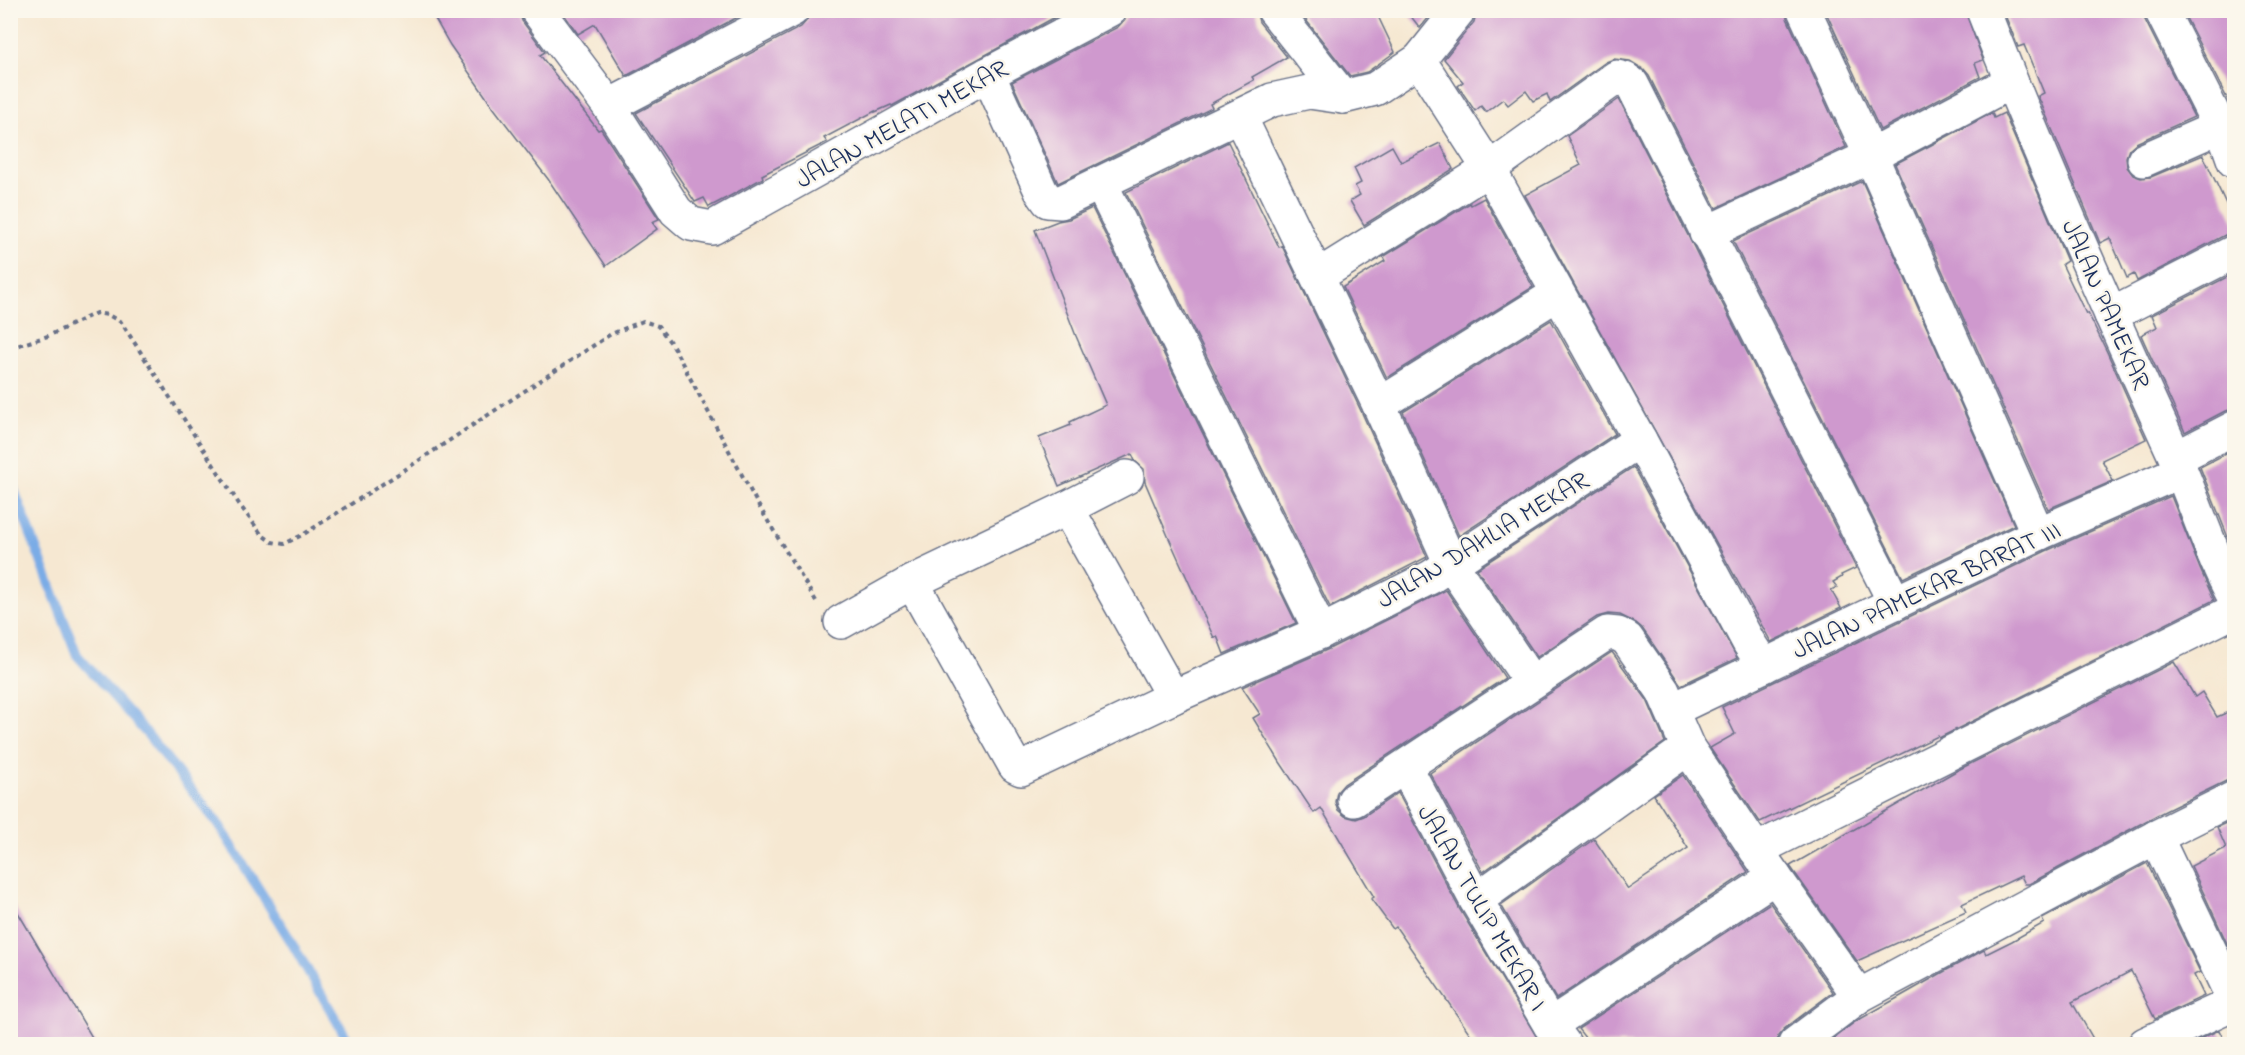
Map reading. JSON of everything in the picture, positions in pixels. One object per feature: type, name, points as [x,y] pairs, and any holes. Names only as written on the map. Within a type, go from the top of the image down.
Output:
[{"type":"street","points":[[537,10],[609,106],[792,10]]},
{"type":"street","name":"JALAN MELATI MEKAR","points":[[609,106],[676,211],[691,224],[712,228],[988,74],[1109,10]]},
{"type":"street","points":[[1274,10],[1343,97]]},
{"type":"street","points":[[988,74],[1048,201],[1061,202],[1272,100],[1309,92],[1343,97],[1375,88],[1419,60],[1459,10]]},
{"type":"street","points":[[1804,10],[2038,534]]},
{"type":"street","name":"JALAN PAMEKAR","points":[[1983,10],[2011,82],[2234,599]]},
{"type":"street","points":[[2144,160],[2229,141],[2161,10]]},
{"type":"street","points":[[1419,60],[1489,169],[1640,440],[1749,643],[1764,666]]},
{"type":"street","points":[[1318,276],[1489,169],[1617,77],[1625,79],[1632,84],[1895,603]]},
{"type":"street","points":[[1706,233],[1871,156],[2011,82]]},
{"type":"street","points":[[1240,117],[1379,405],[1451,564],[1531,682]]},
{"type":"street","points":[[1101,184],[1321,632]]},
{"type":"street","points":[[2111,315],[2235,252]]},
{"type":"street","points":[[1379,405],[1557,294]]},
{"type":"street","name":"JALAN PAMEKAR BARAT III","points":[[1672,710],[2178,465],[2235,428]]},
{"type":"street","name":"JALAN DAHLIA MEKAR","points":[[912,582],[1015,766],[1021,769],[1173,697],[1321,632],[1431,577],[1640,440]]},
{"type":"street","points":[[841,622],[912,582],[1127,477]]},
{"type":"street","points":[[1067,508],[1173,697]]},
{"type":"street","points":[[1756,850],[2234,599]]},
{"type":"street","points":[[1354,800],[1406,768],[1607,633],[1618,634],[1627,639],[1663,691],[1688,748],[1756,850],[1859,996]]},
{"type":"street","points":[[1476,900],[1688,748]]},
{"type":"street","name":"JALAN TULIP MEKAR I","points":[[1406,768],[1476,900],[1557,1035]]},
{"type":"street","points":[[1795,1044],[1859,996],[2156,837],[2235,798]]},
{"type":"street","points":[[2145,1044],[2235,1002],[2156,837]]},
{"type":"street","points":[[1557,1035],[1775,877]]},
{"type":"path","points":[[10,348],[48,336],[96,313],[108,315],[121,322],[239,504],[262,535],[272,542],[284,544],[304,534],[406,469],[611,334],[643,321],[658,326],[673,346],[757,502],[809,591],[823,610],[841,622]]},
{"type":"building","points":[[430,10],[519,10],[522,21],[545,52],[540,55],[598,130],[601,129],[659,219],[652,222],[657,229],[606,266],[548,179],[493,107],[450,45]]},
{"type":"building","points":[[561,10],[751,10],[626,76],[595,24],[578,34]]},
{"type":"building","points":[[819,10],[1068,10],[892,106],[875,111],[824,138],[827,142],[762,175],[763,178],[709,207],[704,198],[695,202],[636,113],[801,27],[809,15]]},
{"type":"building","points":[[1128,10],[1256,10],[1259,22],[1287,57],[1252,77],[1254,80],[1210,104],[1212,108],[1058,183],[1012,82],[1118,27],[1125,19]]},
{"type":"building","points":[[1298,10],[1375,10],[1395,52],[1367,72],[1350,76]]},
{"type":"building","points":[[1406,10],[1435,10],[1420,28]]},
{"type":"building","points":[[1477,10],[1786,10],[1787,18],[1846,147],[1716,208],[1649,76],[1630,61],[1614,59],[1606,62],[1550,102],[1547,94],[1533,101],[1526,91],[1508,105],[1503,99],[1486,112],[1481,106],[1475,111],[1458,86],[1463,82],[1444,59],[1474,22]]},
{"type":"building","points":[[1825,10],[1965,10],[1983,60],[1975,63],[1980,77],[1880,130]]},
{"type":"building","points":[[2003,10],[2143,10],[2144,18],[2194,117],[2136,143],[2129,149],[2126,157],[2127,167],[2133,175],[2141,178],[2151,177],[2203,155],[2235,223],[2235,233],[2225,235],[2137,281],[2134,274],[2127,278],[2110,238],[2100,243],[2038,96],[2044,93],[2024,45],[2018,47]]},
{"type":"building","points":[[2182,10],[2235,10],[2235,114]]},
{"type":"building","points":[[1619,99],[1856,568],[1841,575],[1842,577],[1833,582],[1837,587],[1831,590],[1841,608],[1771,642],[1525,195],[1581,165],[1567,136]]},
{"type":"building","points":[[1992,113],[1994,118],[2004,113],[2067,261],[2062,264],[2107,352],[2146,439],[2102,460],[2113,481],[2048,509],[1895,164]]},
{"type":"building","points":[[1228,142],[1279,247],[1282,246],[1362,413],[1427,557],[1330,607],[1126,192]]},
{"type":"building","points":[[1440,143],[1453,169],[1364,225],[1350,201],[1360,195],[1355,186],[1361,183],[1354,168],[1392,146],[1401,162]]},
{"type":"building","points":[[1862,181],[2014,525],[1903,578],[1733,241]]},
{"type":"building","points":[[1484,198],[1533,287],[1387,378],[1343,287],[1385,261],[1383,257],[1470,203],[1471,205]]},
{"type":"building","points":[[1092,208],[1296,623],[1224,654],[1217,636],[1214,638],[1168,536],[1145,482],[1144,469],[1135,461],[1132,454],[1059,486],[1039,438],[1071,425],[1070,422],[1106,405],[1076,336],[1035,230],[1069,219]]},
{"type":"building","points":[[2235,273],[2235,409],[2225,411],[2185,432],[2141,335],[2157,327],[2152,315]]},
{"type":"building","points":[[1551,320],[1615,434],[1459,536],[1403,412]]},
{"type":"building","points":[[2235,449],[2235,555],[2200,467]]},
{"type":"building","points":[[1633,467],[1737,658],[1681,685],[1642,628],[1620,615],[1608,614],[1597,617],[1537,657],[1477,569]]},
{"type":"building","points":[[2171,496],[2214,600],[1939,738],[1938,736],[1760,822],[1710,748],[1735,734],[1722,707],[2046,551]]},
{"type":"building","points":[[1446,590],[1505,678],[1344,784],[1337,792],[1335,802],[1338,810],[1345,816],[1356,819],[1398,793],[1460,910],[1541,1044],[1477,1044],[1396,927],[1393,929],[1371,899],[1374,897],[1321,808],[1314,813],[1280,762],[1253,718],[1260,714],[1242,687],[1329,649]]},
{"type":"building","points":[[1612,652],[1647,700],[1665,742],[1483,872],[1430,773]]},
{"type":"building","points":[[2174,662],[2195,697],[2202,692],[2217,717],[2235,709],[2235,779],[2226,781],[2157,815],[2029,884],[2025,884],[2021,876],[1962,904],[1966,912],[1857,961],[1790,866],[1956,771]]},
{"type":"building","points":[[1683,775],[1748,872],[1556,999],[1501,905],[1594,839],[1628,889],[1688,848],[1654,795]]},
{"type":"building","points":[[2235,819],[2235,953],[2232,954],[2191,866],[2226,848],[2217,827]]},
{"type":"building","points":[[2147,863],[2200,972],[2194,975],[2204,996],[2155,1019],[2131,971],[2072,1002],[2096,1044],[1826,1044],[1855,1022],[1947,970],[1984,950],[1986,954],[2012,941],[2044,923],[2042,919]]},
{"type":"building","points":[[10,899],[96,1044],[10,1044]]},
{"type":"building","points":[[1770,903],[1833,992],[1784,1029],[1778,1036],[1777,1044],[1590,1044],[1578,1029]]},
{"type":"building","points":[[2219,1030],[2226,1044],[2189,1044]]},
{"type":"waterway","points":[[10,480],[77,655],[148,735],[219,825],[289,938],[350,1044]]}]
